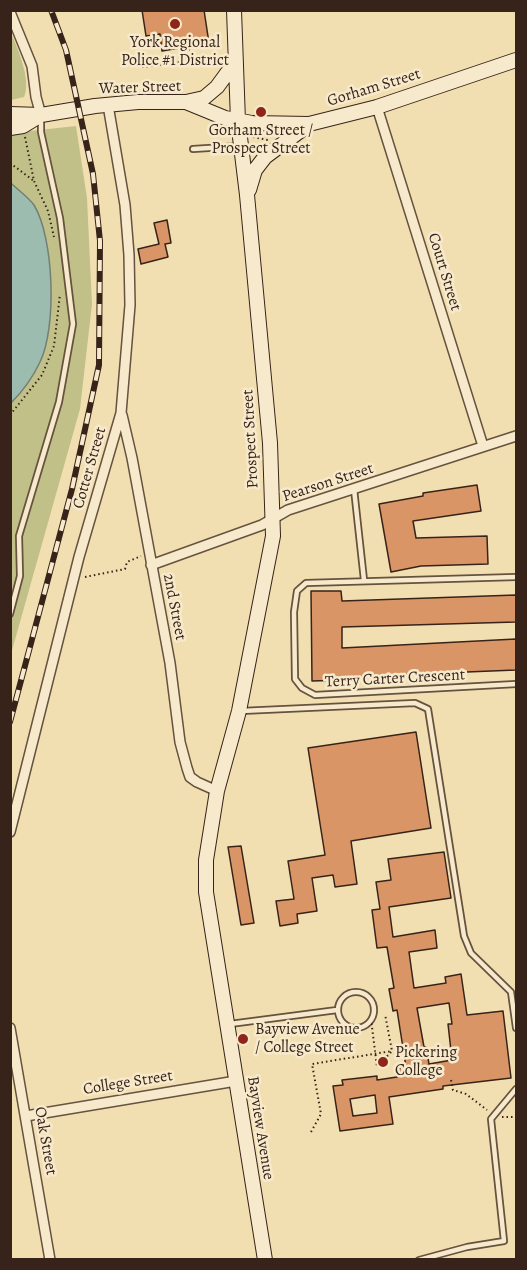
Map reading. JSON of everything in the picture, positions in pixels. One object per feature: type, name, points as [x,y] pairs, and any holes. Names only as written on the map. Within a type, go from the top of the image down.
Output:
[{"type":"main road","name":"Prospect Street","points":[[206,860],[217,791],[238,711],[273,536],[270,443],[238,121],[234,10]]},
{"type":"main road","name":"Gorham Street","points":[[238,121],[278,125],[309,124],[377,107],[516,60]]},
{"type":"main road","points":[[186,102],[204,98],[217,87],[237,61]]},
{"type":"main road","name":"Water Street","points":[[10,114],[41,115],[138,102],[186,102],[238,121]]},
{"type":"main road","name":"Water Street","points":[[10,128],[23,126],[41,115]]},
{"type":"main road","points":[[247,195],[255,170],[265,157],[309,124]]},
{"type":"main road","name":"Bayview Avenue","points":[[206,860],[206,892],[265,1260]]},
{"type":"street","points":[[10,12],[32,66],[41,115]]},
{"type":"street","name":"Cotter Street","points":[[10,832],[73,579],[121,413],[130,305],[129,255],[125,205],[108,105]]},
{"type":"street","name":"Court Street","points":[[377,107],[483,446]]},
{"type":"street","name":"2nd Street","points":[[121,413],[132,458],[170,663],[180,742],[190,777],[217,791]]},
{"type":"street","name":"Pearson Street","points":[[151,565],[262,525],[292,509],[516,436]]},
{"type":"street","name":"Oak Street","points":[[10,1028],[50,1260]]},
{"type":"street","name":"College Street","points":[[26,1116],[236,1081]]},
{"type":"lane","points":[[10,614],[20,576],[19,536],[59,402],[73,324],[60,218],[41,132],[41,115]]},
{"type":"lane","points":[[193,149],[240,146]]},
{"type":"lane","points":[[354,489],[364,580]]},
{"type":"lane","name":"Terry Carter Crescent","points":[[516,577],[306,583],[297,591],[294,612],[295,679],[302,688],[315,695],[516,684]]},
{"type":"lane","points":[[238,711],[415,703],[428,709],[464,936],[471,953],[511,992],[516,1028]]},
{"type":"lane","points":[[360,992],[371,1000],[374,1006],[371,1019],[361,1028],[354,1028],[342,1022],[337,1010],[342,998],[347,994],[360,992]]},
{"type":"lane","points":[[227,1024],[337,1010]]},
{"type":"lane","points":[[419,1260],[467,1247],[504,1241],[490,1119],[516,1089]]},
{"type":"path","points":[[141,67],[182,62],[191,46]]},
{"type":"path","points":[[24,132],[34,181],[48,211],[54,240]]},
{"type":"path","points":[[254,138],[269,140]]},
{"type":"path","points":[[10,163],[34,181]]},
{"type":"path","points":[[10,415],[42,375],[54,346],[60,294]]},
{"type":"path","points":[[73,579],[125,569],[128,562],[149,553]]},
{"type":"path","points":[[385,1014],[392,1051]]},
{"type":"path","points":[[371,1019],[377,1067],[392,1051]]},
{"type":"path","points":[[311,1132],[321,1113],[312,1064],[392,1051]]},
{"type":"path","points":[[451,1080],[453,1090],[466,1094],[493,1115]]},
{"type":"green space","points":[[10,31],[23,64],[26,82],[24,97],[11,100]]},
{"type":"green space","points":[[76,126],[87,198],[92,304],[80,409],[11,654],[11,133]]},
{"type":"shaded area","points":[[11,183],[34,205],[41,220],[49,260],[51,306],[49,327],[40,362],[11,403]]},
{"type":"building","name":"York Regional Police #1 District","points":[[142,10],[204,10],[209,43],[162,51],[160,34],[146,36]]},
{"type":"building","points":[[167,220],[171,243],[165,244],[168,257],[141,264],[138,249],[159,244],[154,223]]},
{"type":"building","points":[[477,485],[481,511],[413,521],[416,538],[487,536],[488,564],[421,566],[391,572],[379,504],[423,496],[423,493]]},
{"type":"building","points":[[311,591],[341,591],[342,601],[516,595],[516,622],[342,627],[342,648],[516,639],[516,670],[343,677],[343,680],[312,681]]},
{"type":"building","points":[[416,732],[431,828],[351,841],[357,884],[335,887],[333,875],[312,878],[317,911],[297,914],[298,923],[280,926],[276,901],[294,899],[288,861],[325,855],[308,748]]},
{"type":"building","points":[[241,846],[254,923],[241,925],[228,847]]},
{"type":"building","points":[[444,852],[451,898],[389,907],[393,937],[435,930],[437,948],[409,952],[414,988],[446,983],[445,977],[461,974],[467,1015],[503,1011],[511,1078],[443,1086],[443,1089],[389,1097],[393,1124],[340,1131],[333,1086],[343,1085],[342,1080],[377,1076],[377,1080],[397,1077],[395,1069],[406,1067],[397,1010],[393,1011],[389,989],[394,988],[387,947],[377,948],[372,910],[380,909],[376,882],[391,880],[388,859]],"holes":[[[449,1003],[452,1024],[448,1024],[452,1060],[429,1064],[417,1008]],[[375,1095],[377,1113],[353,1116],[350,1099]]]},
{"type":"railway","points":[[10,722],[72,489],[99,365],[100,241],[93,174],[66,50],[51,10]]},
{"type":"place","name":"York Regional Police #1 District","points":[[175,24]]},
{"type":"place","name":"Gorham Street / Prospect Street","points":[[261,112]]},
{"type":"place","name":"Bayview Avenue / College Street","points":[[243,1039]]},
{"type":"place","name":"Pickering College","points":[[383,1062]]}]
